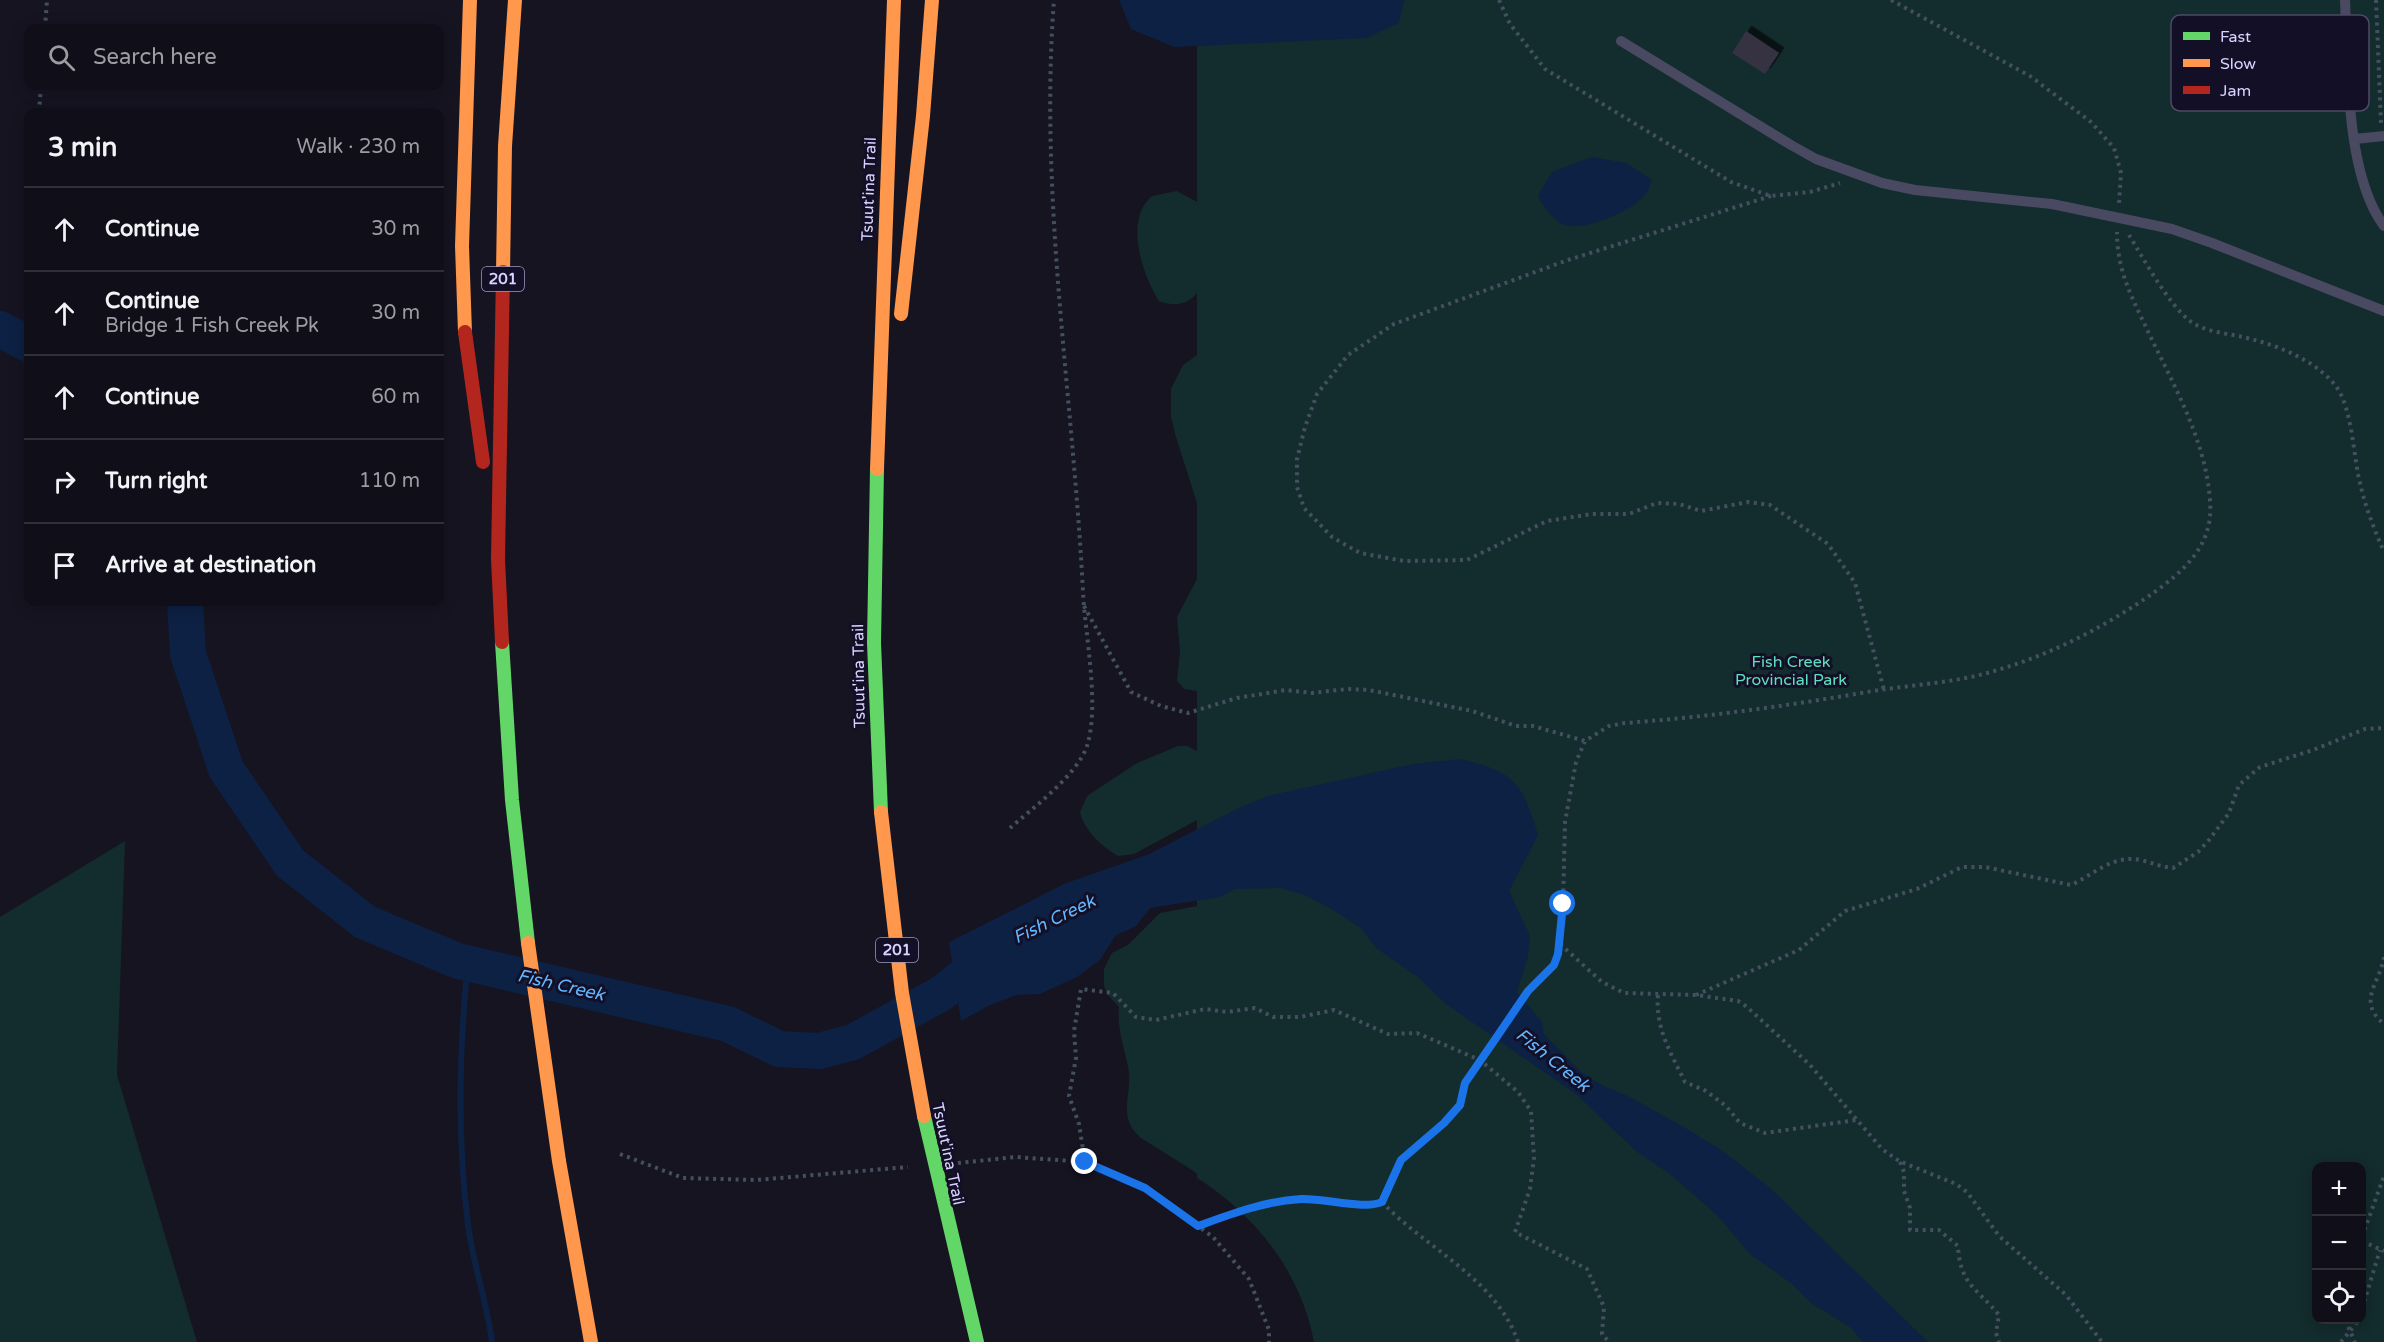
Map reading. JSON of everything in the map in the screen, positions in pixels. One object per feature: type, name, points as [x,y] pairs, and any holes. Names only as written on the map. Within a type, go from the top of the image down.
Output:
[{"type":"highway","points":[[470,0],[462,246],[465,336],[498,559]]},
{"type":"highway","name":"201","points":[[515,0],[505,146],[498,559],[512,800],[525,919],[561,1172],[591,1342]]},
{"type":"highway","name":"Tsuut'ina Trail","points":[[894,0],[874,552],[873,675],[879,783],[899,967],[924,1120],[950,1246],[977,1342]]},
{"type":"highway","points":[[900,328],[923,116],[932,0]]},
{"type":"highway","points":[[874,552],[896,363]]},
{"type":"lane","points":[[2345,0],[2346,15]]},
{"type":"lane","points":[[1621,41],[1791,146],[1861,177],[1915,190],[2040,202],[2118,216],[2212,243],[2384,311]]},
{"type":"lane","points":[[2353,111],[2355,139],[2365,190],[2384,226]]},
{"type":"lane","points":[[2355,139],[2383,132]]},
{"type":"path","points":[[45,24],[47,0]]},
{"type":"path","points":[[1010,828],[1076,765],[1087,746],[1091,672],[1083,604],[1077,479],[1061,317],[1050,145],[1054,0]]},
{"type":"path","points":[[1499,0],[1510,24],[1545,69],[1731,182],[1771,196]]},
{"type":"path","points":[[1198,1226],[1237,1211],[1298,1199],[1334,1200],[1372,1207],[1382,1202],[1401,1160],[1444,1123],[1460,1105],[1465,1083],[1480,1060],[1528,991],[1554,965],[1559,943],[1565,822],[1576,762],[1585,741],[1609,726],[1625,723],[1752,711],[1972,676],[2019,664],[2054,650],[2122,613],[2169,582],[2191,560],[2204,541],[2211,514],[2206,472],[2181,400],[2121,273],[2117,249],[2121,173],[2114,148],[2091,122],[2030,76],[1891,0]]},
{"type":"path","points":[[2376,0],[2383,132]]},
{"type":"path","points":[[39,108],[41,90]]},
{"type":"path","points":[[1861,177],[1810,192],[1771,196],[1568,260],[1394,324],[1348,355],[1317,394],[1297,459],[1297,487],[1304,508],[1332,537],[1360,553],[1404,561],[1467,560],[1547,521],[1593,514],[1629,513],[1657,503],[1679,504],[1701,511],[1748,502],[1770,505],[1828,544],[1855,583],[1884,690]]},
{"type":"path","points":[[2118,216],[2149,269],[2191,322],[2211,331],[2246,338],[2288,353],[2317,368],[2336,386],[2344,403],[2361,487],[2384,552]]},
{"type":"path","points":[[1083,604],[1131,692],[1161,706],[1188,713],[1237,698],[1286,690],[1312,693],[1347,689],[1370,690],[1472,711],[1516,726],[1533,726],[1585,741]]},
{"type":"path","points":[[1696,995],[1799,950],[1845,911],[1917,889],[1962,867],[1985,867],[2071,885],[2103,866],[2118,861],[2140,860],[2174,868],[2198,852],[2209,840],[2229,813],[2239,785],[2260,767],[2313,750],[2365,729],[2384,728]]},
{"type":"path","points":[[1559,943],[1602,982],[1624,993],[1696,995],[1738,1001],[1747,1007],[1810,1065],[1872,1140],[1899,1161],[1956,1184],[1966,1192],[1999,1236],[2038,1274],[2066,1295],[2102,1342]]},
{"type":"path","points":[[2384,957],[2370,991],[2373,1010],[2384,1024]]},
{"type":"path","points":[[1085,1162],[1078,1124],[1069,1096],[1076,1058],[1074,1031],[1082,989],[1113,993],[1136,1017],[1156,1020],[1205,1009],[1227,1012],[1255,1008],[1273,1017],[1300,1017],[1334,1010],[1388,1034],[1417,1033],[1480,1060],[1518,1092],[1531,1111],[1534,1158],[1530,1189],[1515,1232],[1587,1269],[1604,1306],[1602,1334],[1609,1342]]},
{"type":"path","points":[[1658,995],[1656,1013],[1685,1082],[1706,1091],[1726,1106],[1740,1123],[1765,1133],[1780,1129],[1856,1120]]},
{"type":"path","points":[[620,1154],[683,1178],[756,1180],[915,1167]]},
{"type":"path","points":[[949,1164],[1016,1157],[1085,1162],[1145,1188],[1213,1237],[1249,1279],[1269,1330],[1269,1342]]},
{"type":"path","points":[[1899,1161],[1904,1172],[1904,1191],[1910,1208],[1910,1230],[1939,1230],[1958,1246],[1959,1268],[1972,1287],[1999,1315],[1996,1333],[1999,1342]]},
{"type":"path","points":[[2366,1225],[2384,1176]]},
{"type":"path","points":[[1382,1202],[1400,1221],[1457,1265],[1489,1294],[1504,1312],[1518,1342]]},
{"type":"path","points":[[2366,1242],[2382,1251],[2366,1295]]},
{"type":"path","points":[[2347,1324],[2355,1342]]},
{"type":"path","points":[[2341,1342],[2356,1324]]},
{"type":"green space","name":"Fish Creek Provincial Park","points":[[1197,0],[2384,0],[2384,1342],[1314,1342],[1299,1292],[1273,1248],[1257,1228],[1218,1193],[1197,1178],[1197,1174],[1192,1170],[1141,1138],[1133,1130],[1127,1113],[1129,1077],[1120,1030],[1119,1007],[1107,994],[1104,986],[1104,969],[1112,953],[1128,945],[1160,913],[1197,906],[1197,820],[1134,854],[1118,856],[1095,838],[1080,812],[1087,796],[1137,763],[1178,746],[1187,746],[1197,751],[1197,691],[1184,689],[1177,681],[1180,651],[1177,617],[1197,579],[1197,503],[1171,417],[1171,389],[1183,365],[1197,355],[1197,293],[1185,302],[1170,304],[1159,301],[1153,290],[1142,262],[1137,232],[1144,206],[1152,196],[1177,191],[1197,202]]},
{"type":"green space","points":[[125,841],[117,1075],[197,1342],[0,1342],[0,917]]},
{"type":"water","points":[[1119,0],[1404,0],[1399,23],[1366,38],[1174,47],[1131,29]]},
{"type":"water","points":[[1592,157],[1626,163],[1652,180],[1647,192],[1633,206],[1612,217],[1579,226],[1560,223],[1538,196],[1552,172]]},
{"type":"water","points":[[1460,759],[1493,769],[1514,782],[1527,803],[1538,835],[1509,891],[1530,936],[1528,956],[1517,992],[1542,1022],[1544,1034],[1581,1072],[1603,1086],[1628,1096],[1687,1129],[1724,1152],[1770,1188],[1928,1342],[1863,1342],[1850,1327],[1811,1303],[1791,1283],[1750,1254],[1717,1215],[1670,1174],[1636,1151],[1576,1094],[1446,1004],[1418,977],[1376,948],[1361,928],[1305,895],[1281,888],[1235,889],[1220,897],[1150,908],[1136,926],[1115,936],[1100,960],[1077,977],[1040,994],[1016,995],[988,1006],[961,1021],[949,942],[1066,883],[1147,855],[1241,807],[1268,796],[1413,764]]},
{"type":"building","points":[[1746,31],[1779,53],[1765,74],[1732,53]]},
{"type":"waterway","name":"Fish Creek","points":[[0,329],[24,342]]},
{"type":"waterway","name":"Fish Creek","points":[[185,606],[188,654],[226,769],[290,863],[365,922],[458,961],[728,1024],[779,1049],[819,1051],[853,1042],[942,993],[992,953]]},
{"type":"waterway","points":[[468,963],[460,1094],[464,1192],[470,1240],[492,1342]]},
{"type":"traffic: fast","points":[[877,469],[874,643],[881,812]]},
{"type":"traffic: fast","points":[[502,642],[512,800],[528,943]]},
{"type":"traffic: fast","points":[[924,1116],[977,1342]]},
{"type":"traffic: slow","points":[[465,332],[462,246],[470,0]]},
{"type":"traffic: slow","points":[[503,272],[505,146],[515,0]]},
{"type":"traffic: slow","points":[[877,469],[894,0]]},
{"type":"traffic: slow","points":[[901,314],[923,116],[932,0]]},
{"type":"traffic: slow","points":[[881,812],[902,993],[924,1116]]},
{"type":"traffic: slow","points":[[528,943],[559,1161],[591,1342]]},
{"type":"traffic: jam","points":[[502,642],[498,559],[503,272]]},
{"type":"traffic: jam","points":[[465,332],[483,462]]},
{"type":"route","points":[[1085,1162],[1145,1188],[1198,1226],[1237,1211],[1298,1199],[1334,1200],[1372,1207],[1382,1202],[1401,1160],[1444,1123],[1460,1105],[1465,1083],[1528,991],[1548,974],[1554,965],[1558,954],[1563,904]]}]
